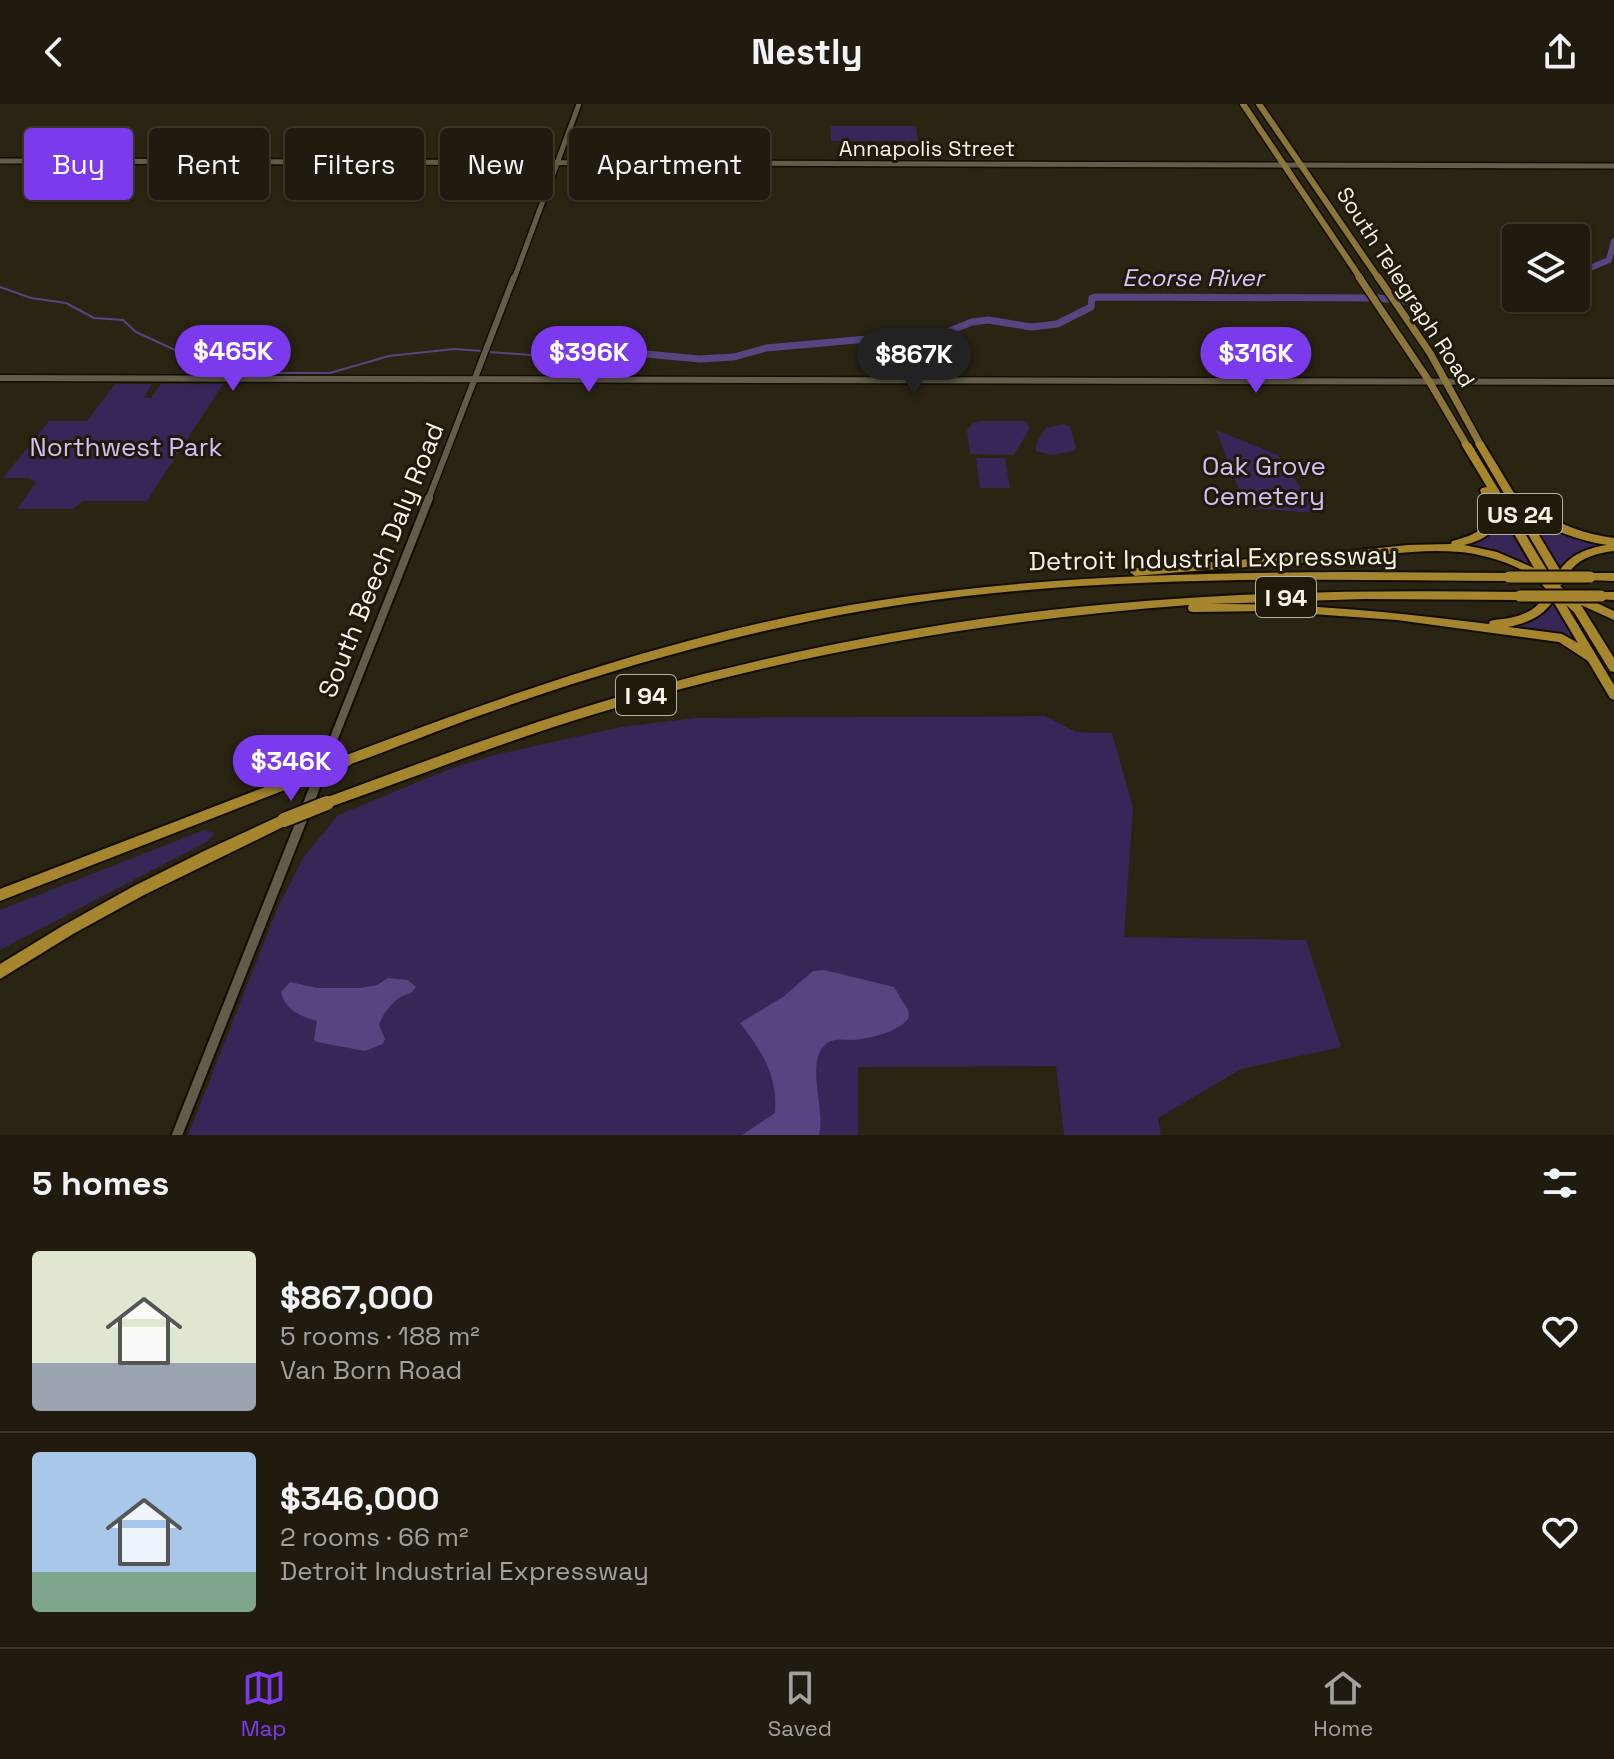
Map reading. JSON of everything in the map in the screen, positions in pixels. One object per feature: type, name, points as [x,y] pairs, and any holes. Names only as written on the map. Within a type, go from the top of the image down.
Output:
[{"type":"highway","points":[[1474,447],[1531,511],[1565,530],[1614,545]]},
{"type":"highway","points":[[948,594],[967,588],[1030,580],[1466,542],[1476,539],[1489,528],[1493,509],[1474,447]]},
{"type":"highway","name":"South Telegraph Road","points":[[1474,447],[1536,565],[1556,586]]},
{"type":"highway","name":"South Telegraph Road","points":[[1474,447],[1551,565],[1556,586]]},
{"type":"highway","points":[[1453,623],[1518,621],[1544,607],[1567,567],[1583,554],[1614,545]]},
{"type":"highway","points":[[1409,549],[1475,550],[1513,562],[1614,616]]},
{"type":"highway","name":"Detroit Industrial Expressway","points":[[0,895],[523,694],[619,664],[807,617],[948,594],[1134,579],[1614,577]]},
{"type":"highway","points":[[1556,586],[1562,609],[1614,695]]},
{"type":"highway","points":[[1556,586],[1577,609],[1614,668]]},
{"type":"highway","name":"Detroit Industrial Expressway","points":[[0,972],[111,905],[284,820],[482,745],[684,684],[885,640],[1052,614],[1279,597],[1614,596]]},
{"type":"highway","points":[[1052,614],[1270,607],[1453,623],[1562,638],[1590,657]]},
{"type":"main road","points":[[1245,104],[1253,108],[1260,105]]},
{"type":"main road","name":"South Telegraph Road","points":[[1245,104],[1474,447]]},
{"type":"main road","name":"South Telegraph Road","points":[[1260,105],[1428,350],[1447,381],[1474,447]]},
{"type":"main road","points":[[1253,119],[1266,120],[1288,145]]},
{"type":"main road","points":[[1286,167],[1311,198],[1321,201],[1324,198]]},
{"type":"main road","points":[[1318,216],[1333,216],[1358,247]]},
{"type":"main road","points":[[1327,230],[1355,265],[1371,266]]},
{"type":"main road","points":[[1381,309],[1393,307],[1421,340]]},
{"type":"main road","points":[[1406,348],[1420,352],[1428,350]]},
{"type":"street","points":[[557,163],[579,105]]},
{"type":"street","name":"Annapolis Street","points":[[0,161],[1614,166]]},
{"type":"street","name":"South Beech Daly Road","points":[[177,1135],[487,352],[557,163]]},
{"type":"street","points":[[0,378],[1614,382]]},
{"type":"green space","points":[[831,126],[916,126],[918,141],[831,141]]},
{"type":"green space","name":"Northwest Park","points":[[115,384],[152,384],[144,398],[151,398],[161,384],[223,384],[147,501],[83,501],[73,509],[17,509],[36,482],[29,478],[3,478],[49,421],[87,421]]},
{"type":"green space","points":[[1025,421],[1030,428],[1014,455],[970,454],[967,430],[973,423]]},
{"type":"green space","points":[[1064,424],[1070,427],[1076,448],[1074,451],[1052,455],[1036,451],[1036,443],[1046,428]]},
{"type":"green space","name":"Oak Grove Cemetery","points":[[1216,430],[1278,455],[1318,513],[1246,508]]},
{"type":"green space","points":[[976,458],[1005,458],[1010,488],[980,488]]},
{"type":"green space","points":[[1521,506],[1608,545],[1581,552],[1560,571]]},
{"type":"green space","points":[[1497,515],[1501,516],[1531,567],[1465,546],[1490,532]]},
{"type":"green space","points":[[1552,602],[1575,640],[1510,627],[1533,619]]},
{"type":"green space","points":[[1045,716],[1076,732],[1112,733],[1133,808],[1124,937],[1306,940],[1341,1047],[1241,1069],[1158,1118],[1161,1135],[1064,1135],[1056,1066],[858,1067],[858,1135],[188,1135],[278,907],[303,858],[338,815],[447,770],[494,755],[621,727],[696,718]]},
{"type":"green space","points":[[204,830],[215,833],[208,841],[0,950],[0,910]]},
{"type":"shaded area","points":[[824,970],[894,987],[909,1017],[900,1026],[884,1033],[859,1039],[833,1040],[820,1051],[816,1073],[819,1135],[742,1135],[775,1113],[775,1100],[767,1065],[740,1023],[783,997],[813,971]]},
{"type":"shaded area","points":[[388,978],[408,980],[416,987],[396,1000],[382,1017],[379,1025],[385,1039],[383,1044],[365,1051],[314,1040],[317,1021],[294,1012],[281,992],[290,982],[317,988],[360,988],[377,985]]},
{"type":"waterway","name":"Ecorse River","points":[[1590,268],[1609,260],[1614,241]]},
{"type":"waterway","name":"Ecorse River","points":[[0,287],[31,298],[66,303],[94,318],[123,320],[136,332],[175,350],[190,371],[198,373],[330,373],[389,356],[454,349],[483,351]]},
{"type":"waterway","name":"Ecorse River","points":[[602,350],[700,359],[734,357],[766,348],[947,332],[972,322],[988,320],[1031,327],[1057,324],[1091,307],[1092,298],[1095,297],[1378,298],[1411,302]]},
{"type":"waterway","name":"Ecorse River","points":[[489,352],[545,356],[565,349],[602,350]]}]
